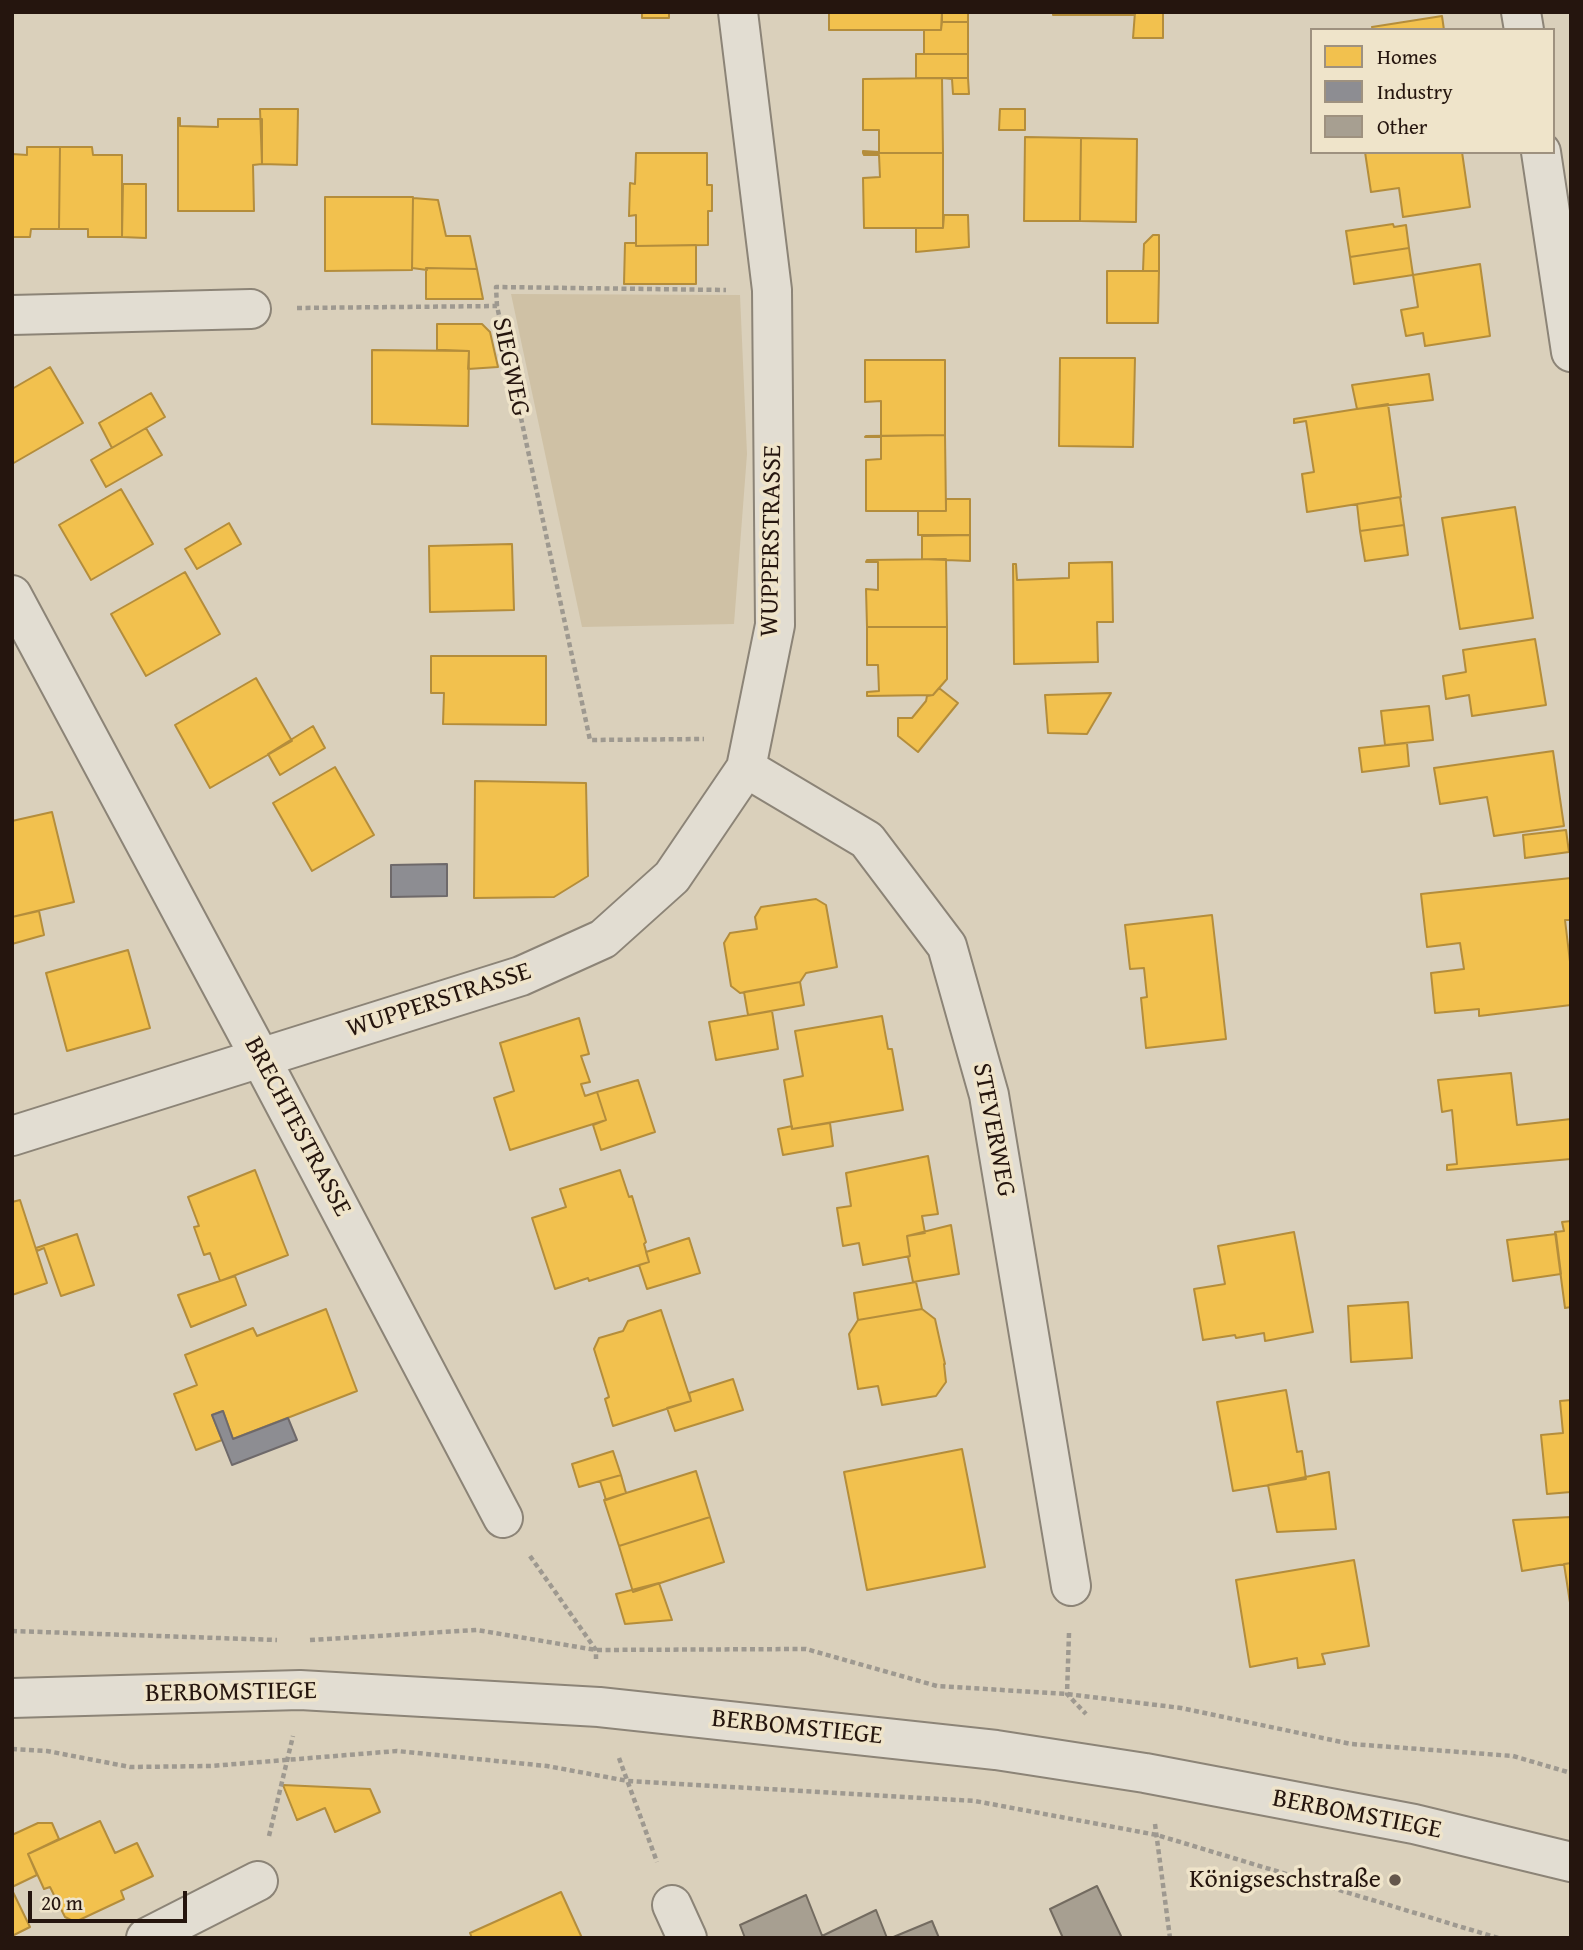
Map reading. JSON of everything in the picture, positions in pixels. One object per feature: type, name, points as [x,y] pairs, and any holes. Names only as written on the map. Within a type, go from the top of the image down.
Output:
[{"type":"street","name":"WUPPERSTRASSE","points":[[12,1136],[521,976],[603,939],[672,877],[746,768],[775,625],[772,290],[738,12]]},
{"type":"street","points":[[1552,164],[1571,352]]},
{"type":"street","points":[[12,315],[251,309]]},
{"type":"street","name":"BRECHTESTRASSE","points":[[12,595],[503,1518]]},
{"type":"street","name":"STEVERWEG","points":[[746,768],[867,840],[947,946],[989,1095],[1071,1586]]},
{"type":"street","name":"BERBOMSTIEGE","points":[[12,1698],[300,1690],[599,1707],[996,1750],[1145,1773],[1414,1825],[1571,1862]]},
{"type":"street","points":[[146,1938],[258,1881]]},
{"type":"path","points":[[497,306],[496,287],[772,290]]},
{"type":"path","name":"SIEGWEG","points":[[251,309],[497,306],[590,740],[710,739],[746,768]]},
{"type":"path","points":[[503,1518],[596,1650]]},
{"type":"path","points":[[1071,1586],[1066,1694],[1145,1773],[1157,1835],[1170,1938]]},
{"type":"path","points":[[298,1640],[477,1630],[596,1650],[806,1649],[937,1686],[1066,1694],[1181,1708],[1351,1744],[1513,1756],[1571,1773]]},
{"type":"path","points":[[12,1631],[284,1640]]},
{"type":"path","points":[[258,1881],[289,1758],[300,1690]]},
{"type":"path","points":[[12,1749],[47,1751],[130,1768],[211,1766],[397,1751],[547,1766],[628,1781],[975,1801],[1157,1835],[1498,1938]]},
{"type":"path","points":[[628,1781],[680,1921]]},
{"type":"shaded area","points":[[511,294],[740,295],[747,454],[734,624],[582,627]]},
{"type":"building: Homes","points":[[642,12],[669,12],[669,18],[642,18]]},
{"type":"building: Homes","points":[[829,12],[942,12],[941,30],[829,30]]},
{"type":"building: Homes","points":[[942,12],[968,12],[968,22],[942,22]]},
{"type":"building: Homes","points":[[1053,12],[1135,12],[1135,15],[1053,15]]},
{"type":"building: Homes","points":[[1135,12],[1163,12],[1163,38],[1133,38]]},
{"type":"building: Homes","points":[[1442,16],[1444,28],[1372,28]]},
{"type":"building: Homes","points":[[942,22],[968,22],[968,54],[924,54],[924,30],[941,30]]},
{"type":"building: Homes","points":[[916,54],[968,54],[968,78],[916,78]]},
{"type":"building: Homes","points":[[942,78],[943,153],[863,153],[879,152],[879,130],[863,130],[863,79]]},
{"type":"building: Homes","points":[[942,78],[968,78],[969,94],[953,94],[952,79]]},
{"type":"building: Homes","points":[[260,109],[298,109],[297,165],[262,164]]},
{"type":"building: Homes","points":[[1000,109],[1025,109],[1025,130],[999,130]]},
{"type":"building: Homes","points":[[178,118],[180,126],[218,127],[218,119],[262,119],[262,164],[253,165],[254,211],[178,211]]},
{"type":"building: Homes","points":[[1025,137],[1081,138],[1080,221],[1024,221]]},
{"type":"building: Homes","points":[[1081,138],[1137,139],[1136,222],[1080,221]]},
{"type":"building: Homes","points":[[27,147],[60,147],[59,229],[31,229],[30,237],[12,237],[12,154],[27,155]]},
{"type":"building: Homes","points":[[60,147],[92,147],[93,155],[122,155],[122,237],[88,237],[88,229],[59,229]]},
{"type":"building: Homes","points":[[636,153],[707,153],[707,185],[712,185],[712,211],[708,211],[708,245],[636,246],[636,215],[629,216],[630,183],[635,184]]},
{"type":"building: Homes","points":[[863,153],[943,153],[943,228],[864,228],[863,178],[880,177],[879,155]]},
{"type":"building: Homes","points":[[1365,154],[1462,154],[1470,207],[1403,217],[1399,188],[1371,192]]},
{"type":"building: Homes","points":[[123,184],[146,184],[146,238],[122,237]]},
{"type":"building: Homes","points":[[325,197],[413,197],[412,270],[325,271]]},
{"type":"building: Homes","points":[[413,198],[438,200],[446,236],[470,236],[477,269],[412,268]]},
{"type":"building: Homes","points":[[944,215],[968,215],[969,247],[916,252],[916,228],[943,228]]},
{"type":"building: Homes","points":[[1393,224],[1394,227],[1406,225],[1409,248],[1350,257],[1346,231]]},
{"type":"building: Homes","points":[[1153,235],[1159,235],[1159,271],[1143,271],[1144,244]]},
{"type":"building: Homes","points":[[625,243],[636,243],[636,246],[696,245],[696,284],[624,284]]},
{"type":"building: Homes","points":[[1409,248],[1413,275],[1354,284],[1350,257]]},
{"type":"building: Homes","points":[[1480,264],[1490,336],[1425,346],[1423,333],[1406,336],[1401,310],[1418,307],[1413,275]]},
{"type":"building: Homes","points":[[426,268],[477,269],[483,299],[426,299]]},
{"type":"building: Homes","points":[[1107,271],[1159,271],[1158,323],[1107,323]]},
{"type":"building: Homes","points":[[437,324],[482,324],[490,332],[498,367],[468,369],[469,351],[437,350]]},
{"type":"building: Homes","points":[[372,350],[469,351],[468,426],[372,424]]},
{"type":"building: Homes","points":[[1060,358],[1135,358],[1133,447],[1059,446]]},
{"type":"building: Homes","points":[[865,360],[945,360],[945,435],[881,436],[881,401],[865,402]]},
{"type":"building: Homes","points":[[50,367],[83,423],[12,464],[12,389]]},
{"type":"building: Homes","points":[[1429,374],[1433,400],[1357,409],[1352,385]]},
{"type":"building: Homes","points":[[151,393],[165,417],[112,448],[99,423]]},
{"type":"building: Homes","points":[[1388,404],[1401,497],[1307,512],[1302,474],[1314,472],[1306,421],[1294,423],[1294,419]]},
{"type":"building: Homes","points":[[146,428],[162,455],[106,487],[91,460]]},
{"type":"building: Homes","points":[[945,435],[946,511],[866,511],[866,460],[881,459],[881,437],[866,436]]},
{"type":"building: Homes","points":[[121,489],[153,544],[91,580],[59,525]]},
{"type":"building: Homes","points":[[1400,497],[1404,525],[1360,531],[1357,504]]},
{"type":"building: Homes","points":[[946,499],[970,499],[970,535],[918,535],[918,511],[946,511]]},
{"type":"building: Homes","points":[[1515,507],[1533,618],[1460,629],[1442,518]]},
{"type":"building: Homes","points":[[229,523],[241,544],[197,569],[185,549]]},
{"type":"building: Homes","points":[[1404,525],[1408,555],[1365,561],[1360,531]]},
{"type":"building: Homes","points":[[970,535],[970,561],[922,559],[922,536]]},
{"type":"building: Homes","points":[[512,544],[514,610],[430,612],[429,546]]},
{"type":"building: Homes","points":[[946,559],[947,627],[867,627],[866,589],[878,590],[878,562],[866,562],[867,560]]},
{"type":"building: Homes","points":[[1112,562],[1113,622],[1097,622],[1098,662],[1014,664],[1013,564],[1016,564],[1017,580],[1069,578],[1069,563]]},
{"type":"building: Homes","points":[[185,572],[220,634],[146,676],[111,614]]},
{"type":"building: Homes","points":[[867,627],[947,627],[947,679],[933,695],[867,696],[867,692],[879,691],[878,665],[867,665]]},
{"type":"building: Homes","points":[[1535,639],[1546,705],[1472,716],[1469,695],[1446,699],[1443,676],[1466,672],[1463,650]]},
{"type":"building: Homes","points":[[431,656],[546,656],[546,725],[443,724],[444,693],[431,693]]},
{"type":"building: Homes","points":[[256,678],[292,741],[210,788],[175,725]]},
{"type":"building: Homes","points":[[939,688],[958,703],[918,752],[898,736],[898,718],[912,718],[927,696],[933,695]]},
{"type":"building: Homes","points":[[1111,693],[1087,734],[1048,733],[1045,695]]},
{"type":"building: Homes","points":[[1429,706],[1433,740],[1385,745],[1381,711]]},
{"type":"building: Homes","points":[[313,726],[325,748],[280,775],[268,754]]},
{"type":"building: Homes","points":[[1407,743],[1409,766],[1362,772],[1359,748]]},
{"type":"building: Homes","points":[[1553,751],[1564,826],[1494,836],[1487,797],[1440,804],[1434,768]]},
{"type":"building: Homes","points":[[335,767],[374,835],[312,871],[273,803]]},
{"type":"building: Homes","points":[[475,781],[586,783],[588,876],[554,897],[474,898]]},
{"type":"building: Homes","points":[[52,812],[74,902],[12,917],[12,821]]},
{"type":"building: Homes","points":[[1566,830],[1569,852],[1525,858],[1523,835]]},
{"type":"building: Homes","points":[[1571,878],[1571,920],[1565,920],[1571,970],[1571,1005],[1479,1016],[1479,1009],[1435,1013],[1431,973],[1464,969],[1460,943],[1427,947],[1421,894]]},
{"type":"building: Homes","points":[[816,899],[826,905],[837,967],[806,973],[800,982],[740,993],[731,986],[724,943],[730,933],[757,929],[755,917],[761,907]]},
{"type":"building: Homes","points":[[39,911],[44,935],[12,944],[12,917]]},
{"type":"building: Homes","points":[[1212,915],[1226,1039],[1146,1048],[1141,998],[1147,997],[1144,968],[1130,969],[1125,925]]},
{"type":"building: Homes","points":[[128,950],[150,1028],[67,1051],[46,973]]},
{"type":"building: Homes","points":[[800,982],[804,1005],[748,1015],[744,992]]},
{"type":"building: Homes","points":[[772,1011],[778,1049],[716,1060],[709,1022]]},
{"type":"building: Homes","points":[[882,1016],[888,1049],[892,1049],[903,1110],[792,1129],[784,1080],[803,1076],[795,1031]]},
{"type":"building: Homes","points":[[579,1018],[589,1054],[581,1056],[590,1082],[581,1084],[585,1096],[597,1092],[606,1120],[510,1150],[494,1098],[514,1091],[500,1043]]},
{"type":"building: Homes","points":[[1511,1073],[1517,1125],[1571,1119],[1571,1159],[1447,1170],[1447,1165],[1457,1164],[1452,1110],[1442,1112],[1438,1080]]},
{"type":"building: Homes","points":[[638,1080],[655,1132],[601,1150],[593,1125],[606,1120],[597,1092]]},
{"type":"building: Homes","points":[[830,1123],[833,1146],[783,1155],[778,1129]]},
{"type":"building: Homes","points":[[928,1156],[938,1214],[922,1216],[925,1233],[907,1236],[910,1256],[863,1265],[859,1243],[843,1246],[837,1208],[851,1206],[846,1173]]},
{"type":"building: Homes","points":[[255,1170],[288,1255],[220,1281],[210,1253],[204,1255],[194,1227],[199,1226],[188,1197]]},
{"type":"building: Homes","points":[[620,1170],[629,1197],[632,1196],[649,1262],[555,1289],[532,1218],[566,1207],[560,1189]]},
{"type":"building: Homes","points":[[20,1200],[47,1283],[12,1295],[12,1202]]},
{"type":"building: Homes","points":[[1571,1221],[1571,1307],[1565,1308],[1555,1232],[1564,1231],[1562,1222]]},
{"type":"building: Homes","points":[[951,1225],[959,1274],[913,1282],[907,1236]]},
{"type":"building: Homes","points":[[1294,1232],[1313,1332],[1265,1341],[1264,1333],[1203,1340],[1194,1289],[1225,1284],[1218,1246]]},
{"type":"building: Homes","points":[[77,1234],[94,1285],[61,1296],[44,1248],[37,1251],[36,1248]]},
{"type":"building: Homes","points":[[1556,1234],[1561,1274],[1513,1281],[1507,1240]]},
{"type":"building: Homes","points":[[689,1238],[700,1273],[647,1289],[639,1265],[649,1262],[646,1252]]},
{"type":"building: Homes","points":[[235,1276],[246,1305],[191,1327],[178,1295]]},
{"type":"building: Homes","points":[[916,1282],[922,1309],[858,1320],[854,1293]]},
{"type":"building: Homes","points":[[1408,1302],[1412,1358],[1351,1362],[1348,1306]]},
{"type":"building: Homes","points":[[326,1309],[357,1391],[233,1439],[223,1411],[212,1415],[222,1440],[196,1450],[174,1394],[197,1385],[185,1355],[253,1328],[257,1336]]},
{"type":"building: Homes","points":[[922,1309],[935,1319],[945,1364],[946,1382],[936,1396],[882,1405],[878,1386],[858,1389],[849,1334],[858,1320]]},
{"type":"building: Homes","points":[[661,1310],[691,1401],[613,1426],[605,1399],[609,1397],[594,1349],[599,1338],[623,1331],[628,1321]]},
{"type":"building: Homes","points":[[733,1379],[743,1410],[675,1431],[667,1408],[691,1401],[689,1393]]},
{"type":"building: Homes","points":[[1286,1390],[1297,1452],[1302,1451],[1306,1479],[1233,1491],[1217,1402]]},
{"type":"building: Homes","points":[[1571,1400],[1571,1492],[1547,1494],[1541,1435],[1563,1433],[1560,1401]]},
{"type":"building: Homes","points":[[962,1449],[985,1567],[867,1590],[844,1472]]},
{"type":"building: Homes","points":[[613,1451],[621,1475],[579,1487],[572,1464]]},
{"type":"building: Homes","points":[[696,1471],[710,1517],[619,1546],[604,1500]]},
{"type":"building: Homes","points":[[1329,1472],[1336,1529],[1277,1532],[1268,1485]]},
{"type":"building: Homes","points":[[621,1475],[626,1493],[606,1500],[600,1481]]},
{"type":"building: Homes","points":[[710,1517],[724,1562],[633,1592],[619,1546]]},
{"type":"building: Homes","points":[[1571,1517],[1571,1563],[1522,1571],[1513,1520]]},
{"type":"building: Homes","points":[[1354,1560],[1369,1646],[1322,1654],[1325,1664],[1298,1668],[1297,1658],[1250,1667],[1236,1580]]},
{"type":"building: Homes","points":[[1571,1563],[1571,1609],[1564,1564]]},
{"type":"building: Homes","points":[[659,1583],[672,1620],[625,1624],[616,1594]]},
{"type":"building: Homes","points":[[283,1785],[370,1789],[380,1812],[335,1832],[325,1808],[297,1820]]},
{"type":"building: Homes","points":[[100,1821],[115,1853],[137,1843],[153,1876],[121,1891],[124,1899],[75,1922],[65,1917],[50,1887],[44,1889],[28,1854]]},
{"type":"building: Homes","points":[[38,1823],[52,1823],[59,1839],[28,1854],[37,1875],[12,1887],[12,1835]]},
{"type":"building: Homes","points":[[12,1890],[30,1927],[12,1936]]},
{"type":"building: Homes","points":[[561,1892],[582,1938],[472,1938],[470,1933]]},
{"type":"building: Industry","points":[[447,864],[447,896],[391,897],[391,865]]},
{"type":"building: Industry","points":[[223,1411],[233,1439],[288,1418],[297,1440],[232,1465],[212,1415]]},
{"type":"building: Other","points":[[1097,1886],[1122,1938],[1063,1938],[1050,1909]]},
{"type":"building: Other","points":[[806,1895],[823,1938],[745,1938],[740,1925]]},
{"type":"building: Other","points":[[876,1910],[887,1938],[823,1938],[822,1936]]},
{"type":"building: Other","points":[[932,1921],[939,1938],[891,1938]]},
{"type":"place","name":"Königseschstraße","points":[[1395,1880]]}]
